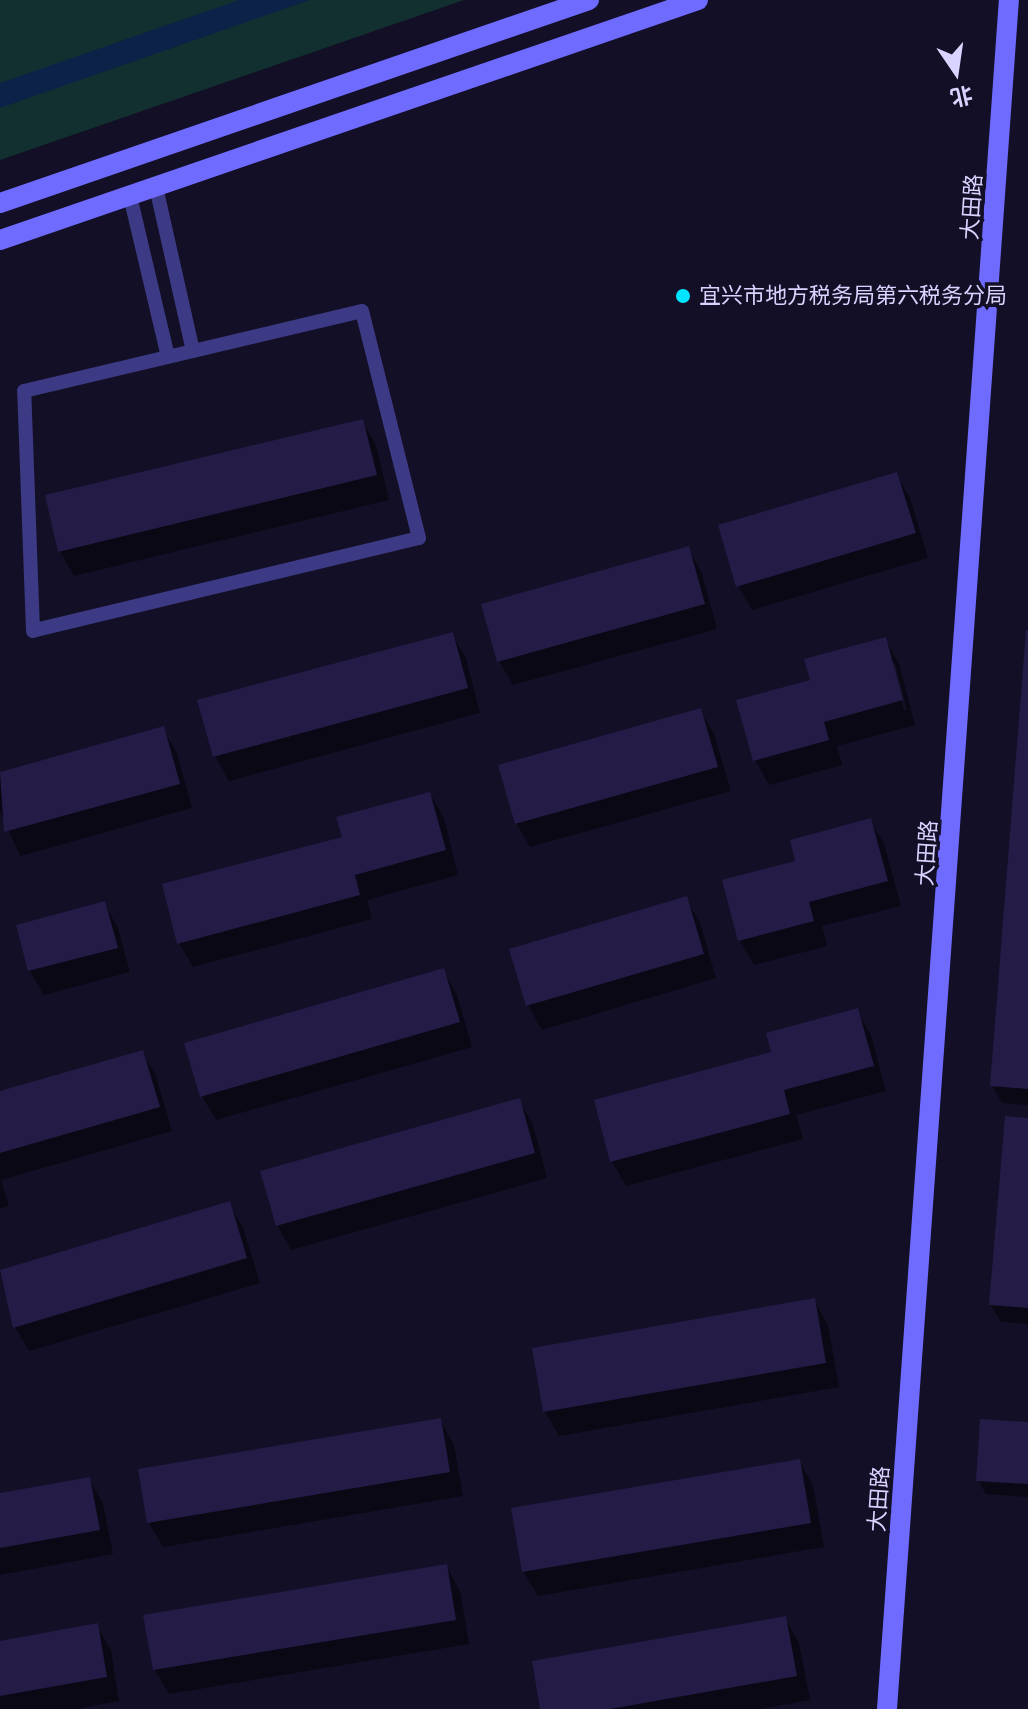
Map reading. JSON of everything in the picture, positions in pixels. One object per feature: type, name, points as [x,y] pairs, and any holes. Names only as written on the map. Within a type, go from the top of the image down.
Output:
[{"type":"street","points":[[0,203],[589,0]]},
{"type":"street","points":[[0,240],[698,0]]},
{"type":"street","name":"大田路","points":[[887,1709],[980,465],[1009,0]]},
{"type":"lane","points":[[156,187],[193,351]]},
{"type":"lane","points":[[130,196],[168,357]]},
{"type":"lane","points":[[362,311],[419,538],[33,631],[24,391],[168,357],[362,311]]},
{"type":"green space","points":[[0,0],[464,0],[0,160]]},
{"type":"water","points":[[239,0],[310,0],[0,108],[0,83]]},
{"type":"building","points":[[363,419],[377,475],[58,552],[45,495]]},
{"type":"building","points":[[897,472],[916,533],[736,587],[718,525]]},
{"type":"building","points":[[689,546],[705,604],[497,662],[481,604]]},
{"type":"building","points":[[1028,630],[1028,1089],[990,1086]]},
{"type":"building","points":[[453,632],[468,688],[213,757],[197,700]]},
{"type":"building","points":[[886,637],[903,700],[824,722],[829,740],[753,761],[736,700],[810,680],[804,659]]},
{"type":"building","points":[[701,708],[718,767],[515,824],[498,765]]},
{"type":"building","points":[[164,726],[180,784],[4,832],[0,772]]},
{"type":"building","points":[[430,792],[446,850],[355,875],[360,895],[177,944],[162,884],[342,837],[336,817]]},
{"type":"building","points":[[871,818],[888,881],[809,902],[814,921],[738,941],[722,880],[795,861],[790,840]]},
{"type":"building","points":[[687,896],[704,954],[526,1006],[509,949]]},
{"type":"building","points":[[105,901],[118,948],[28,971],[16,925]]},
{"type":"building","points":[[444,968],[460,1022],[200,1097],[184,1043]]},
{"type":"building","points":[[858,1008],[874,1066],[784,1090],[790,1114],[610,1162],[594,1100],[771,1052],[766,1033]]},
{"type":"building","points":[[143,1050],[160,1107],[0,1153],[0,1091]]},
{"type":"building","points":[[520,1098],[535,1153],[276,1226],[260,1171]]},
{"type":"building","points":[[1005,1116],[1028,1118],[1028,1308],[989,1305]]},
{"type":"building","points":[[230,1201],[247,1258],[13,1328],[0,1270]]},
{"type":"building","points":[[815,1298],[826,1363],[543,1412],[532,1348]]},
{"type":"building","points":[[441,1418],[450,1472],[147,1523],[138,1469]]},
{"type":"building","points":[[980,1419],[1028,1422],[1028,1484],[976,1481]]},
{"type":"building","points":[[800,1459],[811,1523],[522,1572],[511,1508]]},
{"type":"building","points":[[90,1477],[100,1530],[0,1548],[0,1493]]},
{"type":"building","points":[[447,1564],[456,1620],[153,1670],[143,1615]]},
{"type":"building","points":[[786,1616],[797,1676],[610,1709],[540,1709],[532,1661]]},
{"type":"building","points":[[98,1623],[107,1677],[0,1696],[0,1641]]},
{"type":"place","name":"宜兴市地方税务局第六税务分局","points":[[683,296]]}]
